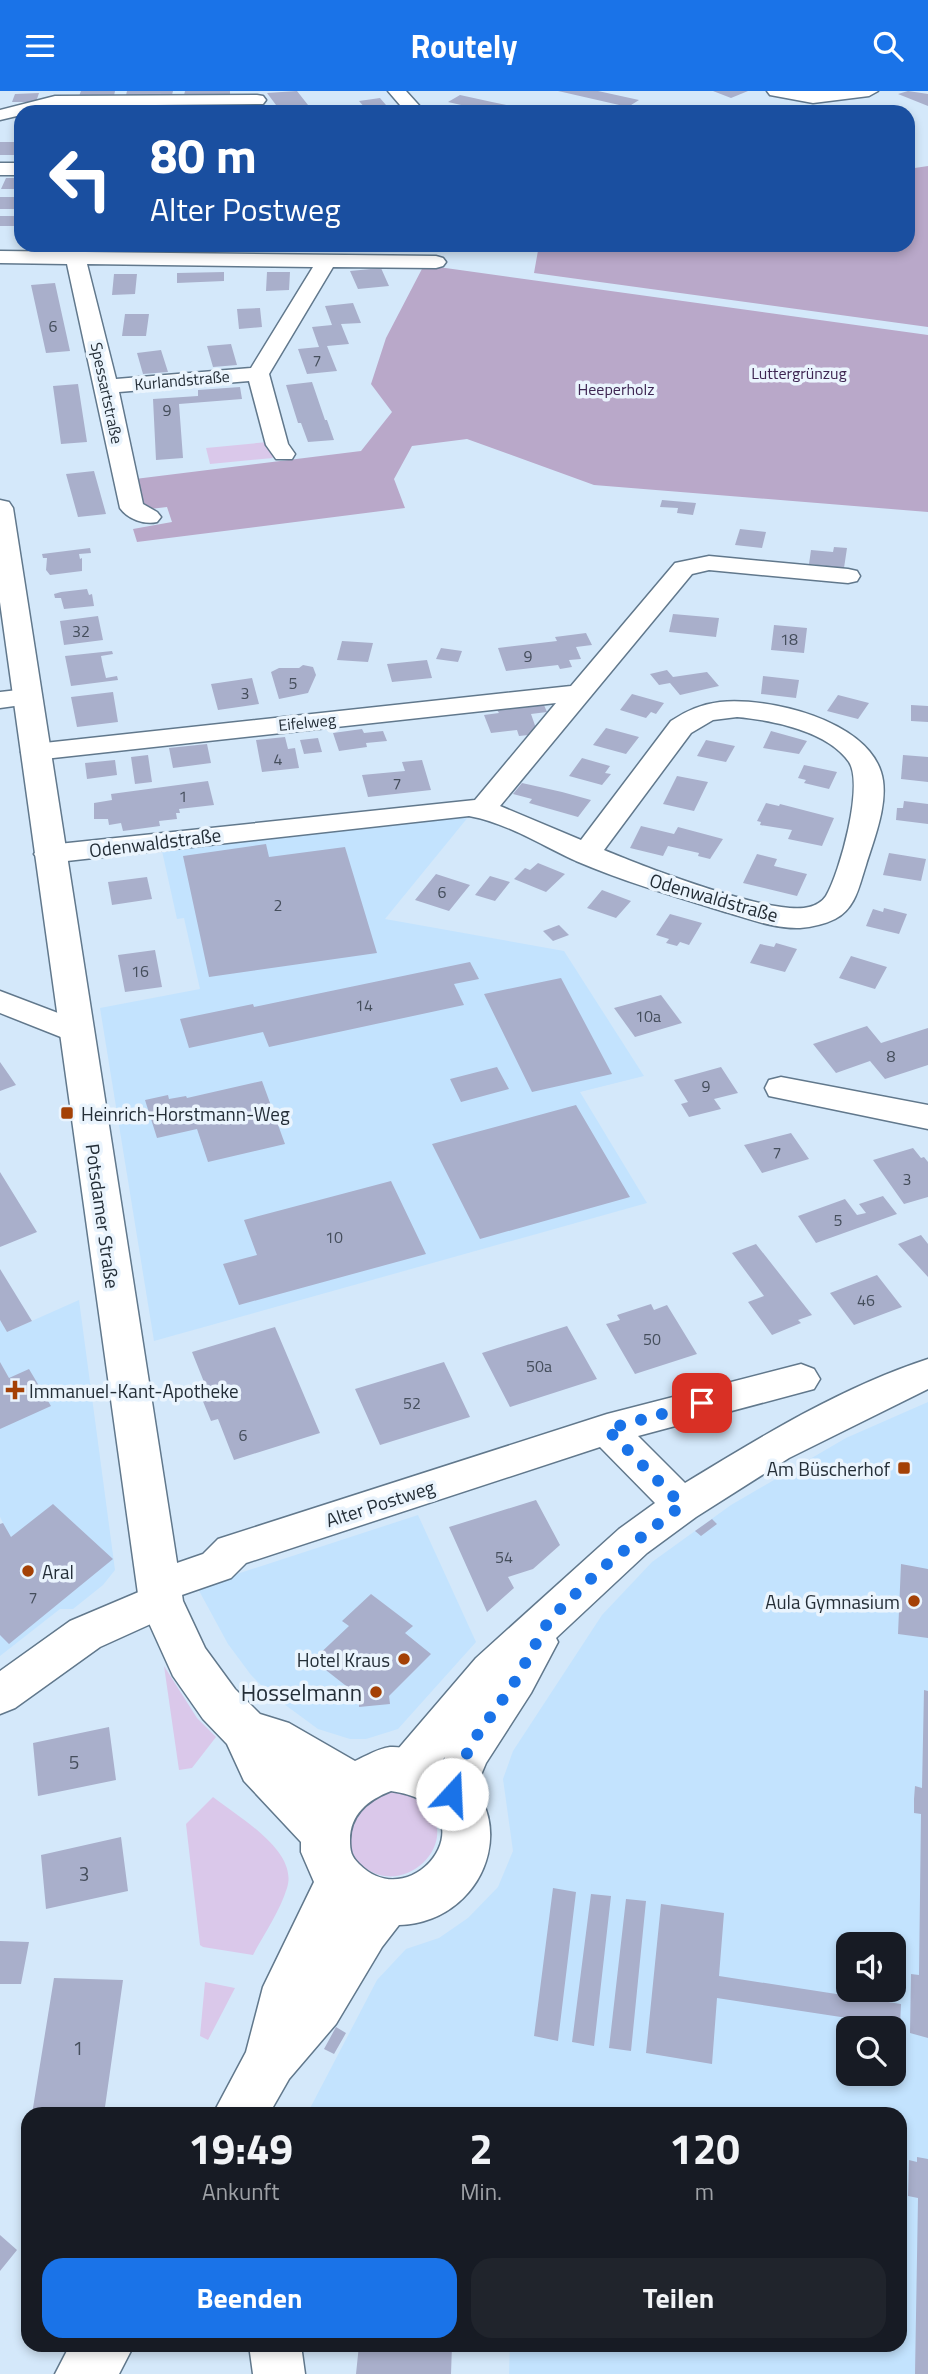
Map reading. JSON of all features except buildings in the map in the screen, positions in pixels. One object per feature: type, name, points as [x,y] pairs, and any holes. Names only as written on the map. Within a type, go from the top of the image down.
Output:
[{"type":"street","points":[[397,91],[410,105]]},
{"type":"street","points":[[776,91],[811,105],[869,91]]},
{"type":"street","points":[[39,105],[71,96],[257,100]]},
{"type":"street","points":[[0,257],[436,262]]},
{"type":"street","name":"Spessartstraße","points":[[76,258],[107,386],[132,508],[149,517]]},
{"type":"street","points":[[284,454],[276,445],[258,374],[327,260]]},
{"type":"street","name":"Kurlandstraße","points":[[107,386],[258,374]]},
{"type":"street","name":"Potsdamer Straße","points":[[0,508],[14,698],[35,752],[160,1594],[175,1635],[194,1671],[219,1704],[246,1732],[261,1766],[324,1832]]},
{"type":"street","points":[[482,809],[684,568],[709,563],[848,576]]},
{"type":"street","name":"Eifelweg","points":[[35,752],[578,693]]},
{"type":"street","name":"Odenwaldstraße","points":[[50,854],[461,807],[482,809],[586,854],[663,884],[781,918],[803,918],[820,914],[839,902],[860,834],[870,783],[867,769],[856,751],[846,742],[809,725],[755,711],[735,709],[710,712],[694,717],[681,727],[586,854]]},
{"type":"street","points":[[0,1001],[76,1032]]},
{"type":"street","points":[[781,1088],[928,1117]]},
{"type":"street","points":[[407,1770],[491,1671],[602,1568],[682,1505],[819,1423],[928,1374]]},
{"type":"street","name":"Alter Postweg","points":[[0,1695],[85,1634],[217,1566],[232,1551],[607,1429],[801,1379]]},
{"type":"street","points":[[607,1429],[682,1505]]},
{"type":"street","points":[[452,1794],[460,1768],[473,1741],[513,1685],[549,1620]]},
{"type":"street","name":"Potsdamer Straße","points":[[246,1732],[272,1738],[352,1784]]},
{"type":"street","points":[[390,1769],[407,1770],[424,1774],[452,1794],[464,1819],[466,1840],[460,1862],[451,1877],[437,1889],[419,1899],[385,1903],[355,1893],[340,1880],[330,1866],[325,1851],[324,1832],[327,1816],[337,1799],[352,1784],[370,1774],[390,1769]]},
{"type":"street","points":[[270,2060],[289,1987],[340,1880]]},
{"type":"street","points":[[244,2107],[270,2060],[318,2006],[364,1930],[385,1903]]},
{"type":"street","points":[[84,2374],[100,2352]]},
{"type":"street","points":[[276,2352],[279,2374]]},
{"type":"shaded area","points":[[268,442],[273,458],[210,464],[206,448]]},
{"type":"shaded area","points":[[469,816],[385,919],[564,951],[644,1076],[580,1092],[647,1203],[154,1341],[100,1008],[200,989],[184,918],[177,919],[162,851]]},
{"type":"shaded area","points":[[79,1300],[115,1570],[103,1585],[73,1609],[60,1609],[0,1656],[0,1524],[3,1523],[0,1517],[0,1320],[7,1332]]},
{"type":"shaded area","points":[[928,1402],[928,2374],[509,2374],[510,2352],[907,2352],[907,2107],[311,2107],[377,1980],[406,1949],[439,1938],[468,1918],[498,1887],[513,1851],[503,1779],[513,1751],[602,1615],[652,1562],[731,1505],[846,1438]]},
{"type":"shaded area","points":[[418,1515],[476,1642],[398,1729],[366,1739],[350,1739],[318,1729],[269,1693],[251,1675],[228,1644],[197,1587]]},
{"type":"shaded area","points":[[164,1666],[197,1718],[216,1737],[192,1768],[179,1770]]},
{"type":"shaded area","points":[[389,1791],[416,1798],[424,1804],[435,1821],[437,1839],[430,1855],[417,1868],[400,1875],[382,1875],[363,1866],[347,1846],[356,1808]]},
{"type":"shaded area","points":[[213,1797],[264,1836],[284,1861],[288,1874],[287,1888],[280,1905],[253,1955],[200,1945],[186,1824]]},
{"type":"shaded area","points":[[205,1982],[235,1988],[208,2040],[200,2036]]},
{"type":"green space","points":[[928,166],[928,327],[534,273],[538,252],[915,252],[915,168]]},
{"type":"green space","name":"Heeperholz","points":[[424,265],[928,335],[928,512],[594,485],[467,439],[412,446],[394,479],[405,508],[137,542],[133,529],[172,522],[167,507],[142,510],[135,479],[361,451],[392,412],[371,384],[386,338]]},
{"type":"place","name":"Heinrich-Horstmann-Weg","points":[[67,1113]]},
{"type":"place","name":"Immanuel-Kant-Apotheke","points":[[15,1390]]},
{"type":"place","name":"Am Büscherhof","points":[[904,1468]]},
{"type":"place","name":"Aral","points":[[28,1571]]},
{"type":"place","name":"Aula Gymnasium","points":[[914,1601]]},
{"type":"place","name":"Hotel Kraus","points":[[404,1659]]},
{"type":"place","name":"Hosselmann","points":[[376,1692]]},
{"type":"route","points":[[452,1794],[460,1768],[473,1741],[513,1685],[549,1620],[633,1541],[682,1505],[607,1429],[702,1403]]},
{"type":"park label","name":"Luttergrünzug","points":[[799,373]]}]
